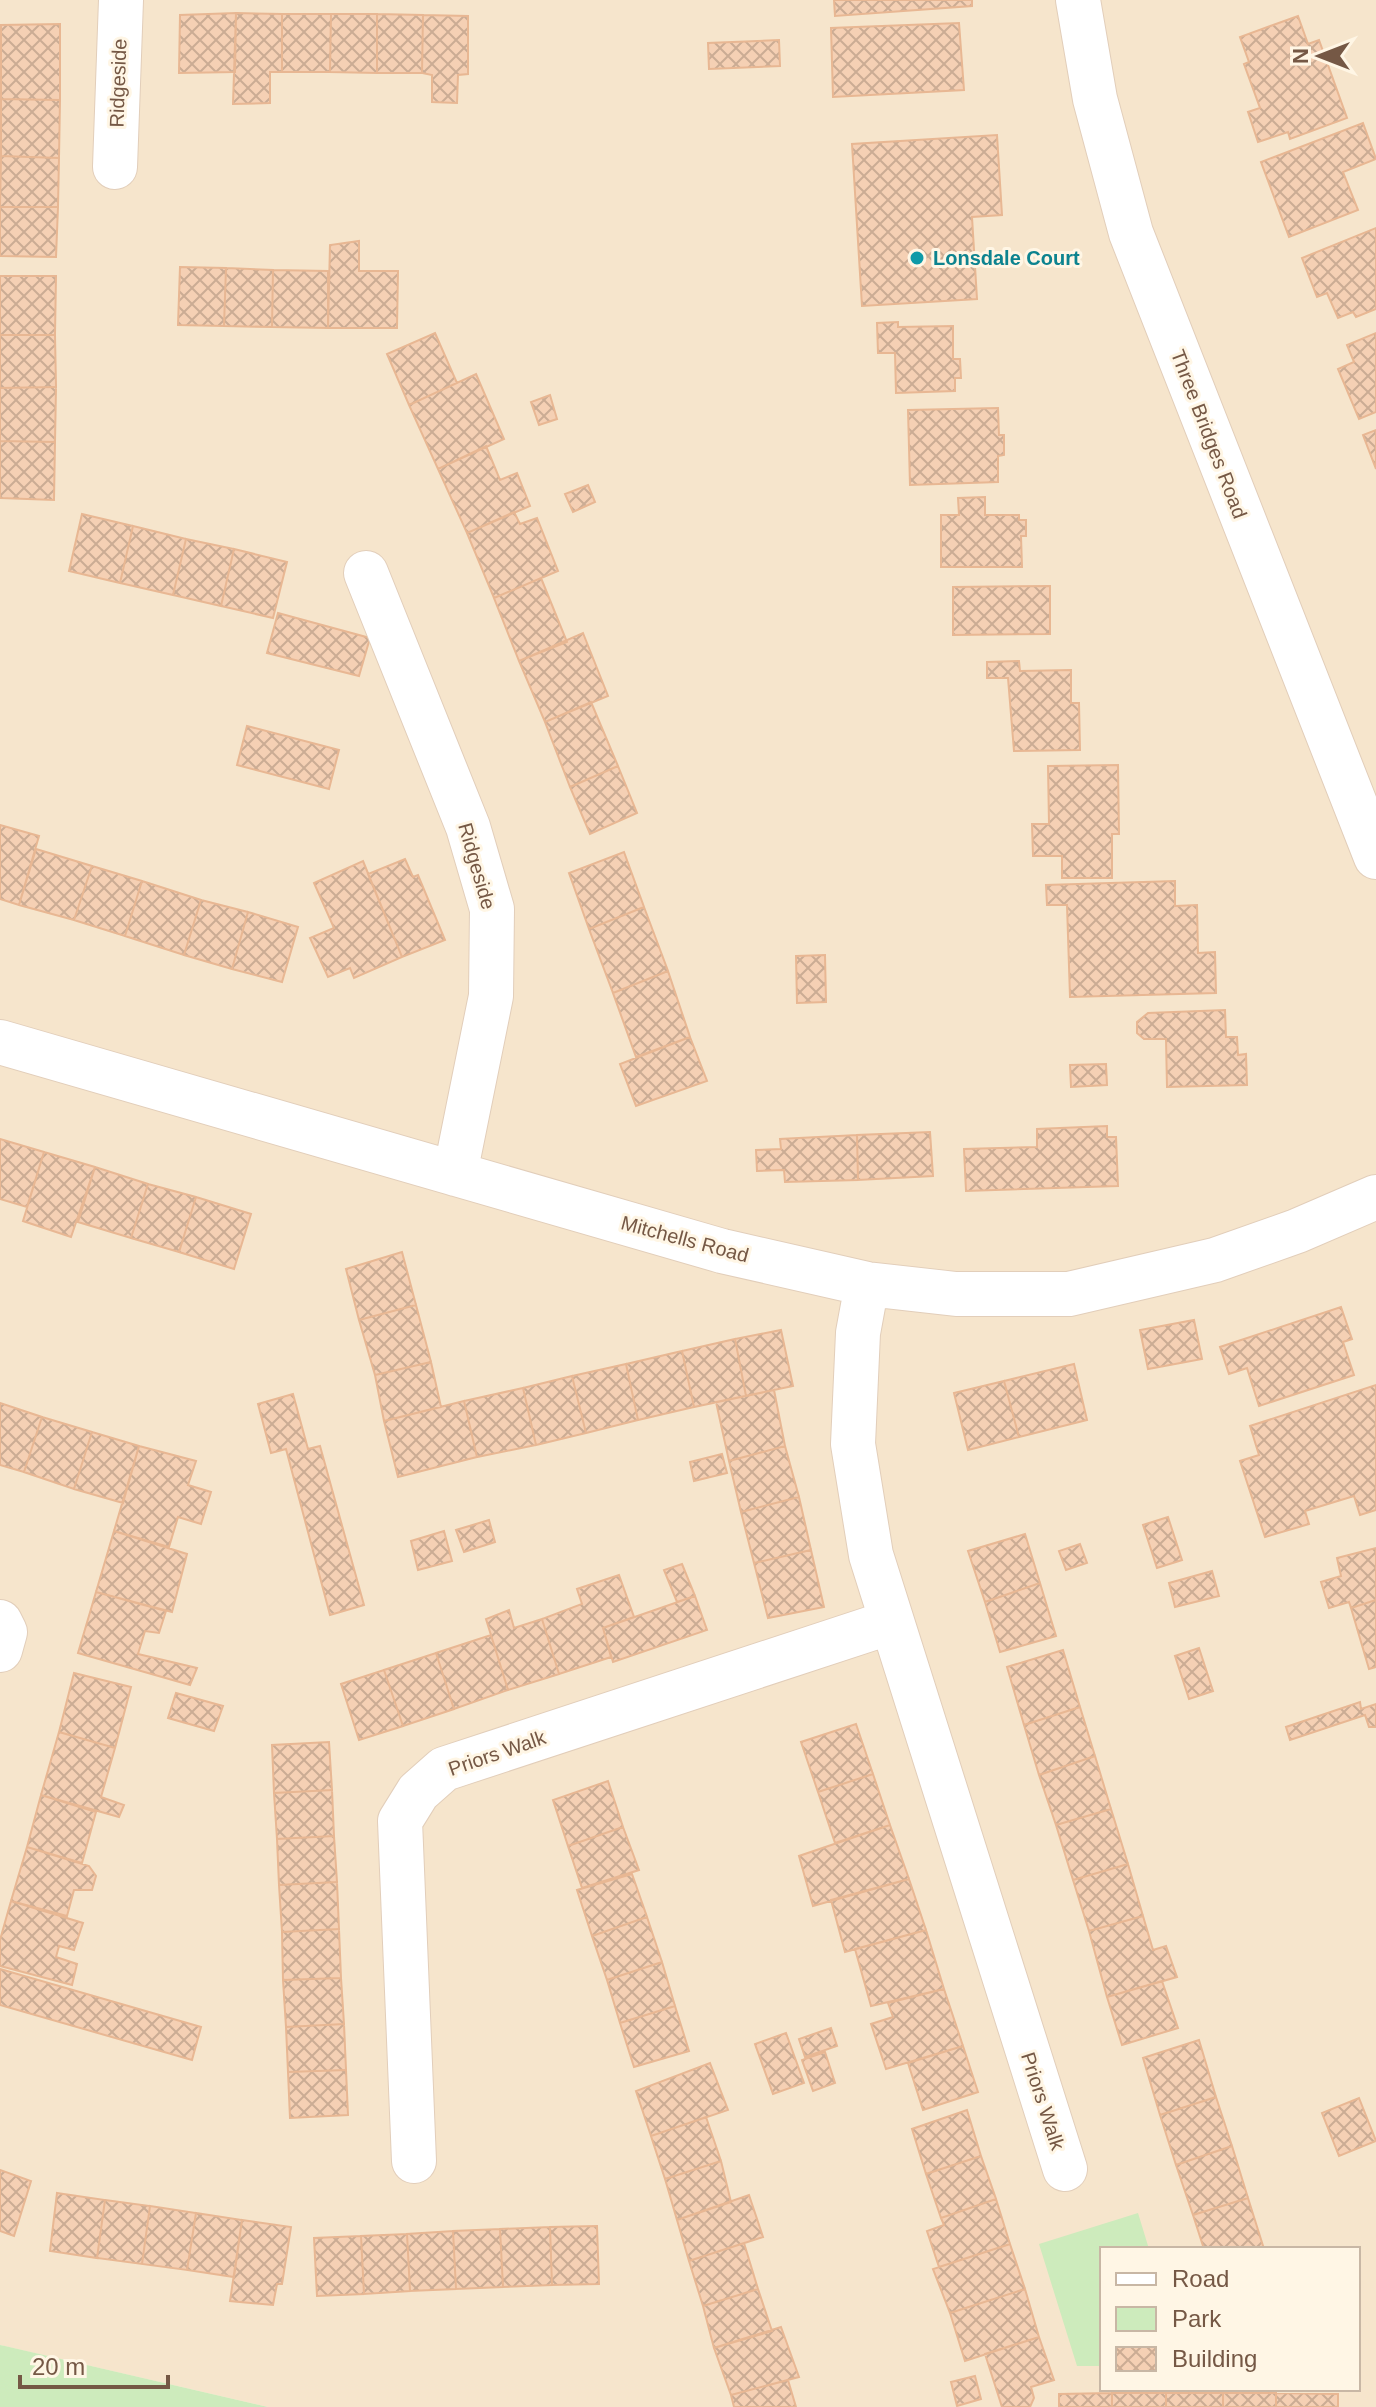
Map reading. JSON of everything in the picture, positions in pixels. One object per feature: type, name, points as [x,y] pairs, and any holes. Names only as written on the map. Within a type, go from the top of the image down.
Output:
[{"type":"street","name":"Ridgeside","points":[[115,167],[121,0]]},
{"type":"street","name":"Three Bridges Road","points":[[1078,0],[1095,99],[1131,233],[1376,857]]},
{"type":"street","name":"Ridgeside","points":[[366,573],[468,827],[492,909],[491,996],[455,1174]]},
{"type":"street","name":"Mitchells Road","points":[[0,1042],[722,1251],[867,1284],[956,1294],[1069,1294],[1215,1260],[1297,1231],[1376,1197]]},
{"type":"street","name":"Priors Walk","points":[[867,1284],[858,1333],[853,1444],[871,1555],[1065,2169]]},
{"type":"street","points":[[0,1622],[5,1632],[0,1650]]},
{"type":"street","name":"Priors Walk","points":[[414,2161],[400,1821],[418,1792],[444,1769],[891,1622]]},
{"type":"shaded area","points":[[0,0],[1376,0],[1376,2407],[268,2407],[0,2345]]},
{"type":"green space","points":[[1138,2213],[1148,2247],[1100,2247],[1100,2366],[1077,2366],[1039,2244]]},
{"type":"green space","points":[[0,2345],[5,2346],[268,2407],[0,2407]]},
{"type":"building","points":[[834,0],[972,0],[972,6],[835,16]]},
{"type":"building","points":[[236,13],[282,14],[282,72],[270,72],[270,103],[233,104]]},
{"type":"building","points":[[236,13],[235,72],[179,73],[180,15]]},
{"type":"building","points":[[282,14],[331,14],[330,72],[282,72]]},
{"type":"building","points":[[331,14],[377,14],[377,73],[330,72]]},
{"type":"building","points":[[377,14],[423,15],[422,73],[377,73]]},
{"type":"building","points":[[423,15],[468,16],[468,74],[458,75],[457,103],[432,102],[432,75],[422,73]]},
{"type":"building","points":[[1298,16],[1308,44],[1319,40],[1347,118],[1290,139],[1288,132],[1258,142],[1248,112],[1260,108],[1244,64],[1249,62],[1240,37]]},
{"type":"building","points":[[959,23],[964,90],[833,97],[831,28]]},
{"type":"building","points":[[60,24],[60,100],[1,99],[1,25]]},
{"type":"building","points":[[779,40],[780,66],[709,69],[708,43]]},
{"type":"building","points":[[1,99],[60,100],[59,158],[1,156]]},
{"type":"building","points":[[1363,123],[1376,159],[1343,172],[1358,210],[1289,237],[1261,162]]},
{"type":"building","name":"Lonsdale Court","points":[[997,135],[1002,215],[972,217],[977,299],[862,306],[852,144]]},
{"type":"building","points":[[1,156],[59,158],[58,207],[0,207]]},
{"type":"building","points":[[0,207],[58,207],[56,257],[0,256]]},
{"type":"building","points":[[1376,228],[1376,309],[1356,317],[1353,312],[1338,318],[1327,293],[1317,297],[1302,258]]},
{"type":"building","points":[[359,241],[359,271],[398,271],[397,328],[328,328],[330,245]]},
{"type":"building","points":[[180,267],[226,268],[224,326],[178,325]]},
{"type":"building","points":[[226,268],[273,270],[272,327],[224,326]]},
{"type":"building","points":[[273,270],[328,271],[328,328],[272,327]]},
{"type":"building","points":[[0,276],[56,276],[55,335],[0,335]]},
{"type":"building","points":[[898,322],[898,327],[953,326],[953,359],[960,359],[961,378],[955,378],[955,391],[896,393],[895,353],[878,353],[877,323]]},
{"type":"building","points":[[435,333],[457,383],[409,405],[387,354]]},
{"type":"building","points":[[1376,333],[1376,412],[1359,419],[1338,369],[1354,362],[1347,345]]},
{"type":"building","points":[[0,335],[55,335],[56,387],[0,388]]},
{"type":"building","points":[[476,374],[504,439],[438,469],[409,405]]},
{"type":"building","points":[[56,387],[55,442],[0,441],[0,388]]},
{"type":"building","points":[[550,395],[557,419],[539,425],[531,402]]},
{"type":"building","points":[[998,408],[999,435],[1004,435],[1004,455],[998,456],[998,482],[910,485],[908,410]]},
{"type":"building","points":[[1376,430],[1376,469],[1363,435]]},
{"type":"building","points":[[0,441],[55,442],[54,500],[0,498]]},
{"type":"building","points":[[486,446],[500,480],[517,473],[530,506],[467,533],[438,469]]},
{"type":"building","points":[[588,485],[595,502],[573,512],[565,494]]},
{"type":"building","points":[[985,497],[985,515],[1019,515],[1019,520],[1026,520],[1026,536],[1021,536],[1022,567],[941,567],[941,515],[959,515],[958,498]]},
{"type":"building","points":[[514,512],[520,524],[537,518],[558,571],[494,598],[467,533]]},
{"type":"building","points":[[82,514],[133,526],[120,583],[69,571]]},
{"type":"building","points":[[133,526],[186,539],[173,595],[120,583]]},
{"type":"building","points":[[186,539],[234,549],[221,606],[173,595]]},
{"type":"building","points":[[234,549],[287,562],[273,618],[221,606]]},
{"type":"building","points":[[541,578],[567,642],[519,661],[494,598]]},
{"type":"building","points":[[1050,586],[1050,634],[953,635],[953,587]]},
{"type":"building","points":[[278,613],[370,638],[359,676],[267,653]]},
{"type":"building","points":[[583,633],[608,696],[545,722],[519,661]]},
{"type":"building","points":[[1019,661],[1020,671],[1071,670],[1071,703],[1079,703],[1080,750],[1014,751],[1008,678],[987,678],[987,662]]},
{"type":"building","points":[[591,702],[618,766],[570,787],[545,722]]},
{"type":"building","points":[[247,726],[339,750],[329,789],[237,765]]},
{"type":"building","points":[[1118,765],[1119,834],[1112,834],[1112,878],[1062,878],[1062,856],[1033,856],[1032,824],[1049,824],[1048,766]]},
{"type":"building","points":[[618,766],[637,813],[590,834],[570,787]]},
{"type":"building","points":[[0,825],[39,836],[19,905],[0,899]]},
{"type":"building","points":[[36,849],[92,866],[74,920],[19,905]]},
{"type":"building","points":[[624,852],[644,907],[589,929],[569,873]]},
{"type":"building","points":[[405,859],[413,877],[418,875],[445,940],[402,957],[368,874]]},
{"type":"building","points":[[363,861],[402,957],[354,978],[350,968],[328,977],[310,938],[334,928],[314,883]]},
{"type":"building","points":[[92,866],[142,881],[125,936],[74,920]]},
{"type":"building","points":[[142,881],[201,900],[184,955],[125,936]]},
{"type":"building","points":[[1175,881],[1175,906],[1197,905],[1198,953],[1215,952],[1216,993],[1070,997],[1067,905],[1047,905],[1046,885]]},
{"type":"building","points":[[201,900],[248,912],[232,969],[184,955]]},
{"type":"building","points":[[644,907],[668,971],[613,993],[589,929]]},
{"type":"building","points":[[248,912],[298,927],[282,982],[232,969]]},
{"type":"building","points":[[825,955],[826,1002],[797,1003],[796,956]]},
{"type":"building","points":[[668,971],[690,1037],[636,1057],[613,993]]},
{"type":"building","points":[[1225,1010],[1226,1037],[1237,1037],[1238,1055],[1246,1054],[1247,1085],[1167,1087],[1166,1039],[1144,1039],[1137,1033],[1137,1022],[1148,1013]]},
{"type":"building","points":[[690,1037],[707,1081],[636,1106],[620,1064]]},
{"type":"building","points":[[1106,1064],[1107,1085],[1071,1087],[1070,1065]]},
{"type":"building","points":[[1107,1126],[1107,1137],[1116,1137],[1118,1186],[966,1191],[964,1149],[1037,1147],[1037,1129]]},
{"type":"building","points":[[930,1132],[933,1176],[858,1180],[857,1135]]},
{"type":"building","points":[[857,1135],[858,1180],[785,1182],[784,1170],[757,1171],[756,1150],[781,1149],[780,1139]]},
{"type":"building","points":[[0,1139],[44,1152],[27,1207],[0,1199]]},
{"type":"building","points":[[44,1152],[95,1167],[71,1237],[23,1221]]},
{"type":"building","points":[[95,1167],[148,1184],[131,1238],[78,1222]]},
{"type":"building","points":[[148,1184],[196,1197],[179,1252],[131,1238]]},
{"type":"building","points":[[196,1197],[251,1214],[234,1269],[179,1252]]},
{"type":"building","points":[[402,1252],[416,1305],[359,1320],[346,1269]]},
{"type":"building","points":[[416,1305],[431,1362],[375,1375],[359,1320]]},
{"type":"building","points":[[1341,1307],[1352,1339],[1343,1342],[1354,1375],[1259,1406],[1247,1368],[1229,1374],[1220,1347]]},
{"type":"building","points":[[1194,1320],[1202,1359],[1148,1369],[1140,1330]]},
{"type":"building","points":[[781,1330],[793,1386],[746,1396],[735,1339]]},
{"type":"building","points":[[735,1339],[746,1396],[694,1407],[682,1351]]},
{"type":"building","points":[[682,1351],[694,1407],[638,1420],[626,1364]]},
{"type":"building","points":[[431,1362],[441,1407],[384,1421],[375,1375]]},
{"type":"building","points":[[626,1364],[638,1420],[586,1433],[572,1376]]},
{"type":"building","points":[[1074,1364],[1087,1420],[1019,1437],[1004,1381]]},
{"type":"building","points":[[572,1376],[586,1433],[536,1445],[523,1388]]},
{"type":"building","points":[[1004,1381],[1019,1437],[968,1450],[954,1393]]},
{"type":"building","points":[[1376,1385],[1376,1510],[1360,1515],[1354,1496],[1305,1511],[1309,1524],[1265,1537],[1240,1461],[1259,1455],[1250,1426]]},
{"type":"building","points":[[523,1388],[536,1445],[477,1457],[464,1401]]},
{"type":"building","points":[[774,1390],[785,1446],[729,1461],[716,1402]]},
{"type":"building","points":[[293,1394],[308,1449],[320,1446],[364,1605],[330,1615],[286,1449],[271,1453],[258,1404]]},
{"type":"building","points":[[464,1401],[477,1457],[398,1477],[384,1421]]},
{"type":"building","points":[[0,1403],[42,1417],[24,1472],[0,1465]]},
{"type":"building","points":[[42,1417],[92,1432],[74,1489],[24,1472]]},
{"type":"building","points":[[92,1432],[139,1446],[123,1503],[74,1489]]},
{"type":"building","points":[[139,1446],[196,1461],[188,1485],[211,1492],[201,1524],[178,1517],[169,1547],[114,1531]]},
{"type":"building","points":[[785,1446],[799,1497],[741,1512],[729,1461]]},
{"type":"building","points":[[722,1454],[727,1473],[694,1481],[690,1462]]},
{"type":"building","points":[[799,1497],[811,1550],[754,1563],[741,1512]]},
{"type":"building","points":[[1168,1517],[1182,1560],[1157,1568],[1143,1525]]},
{"type":"building","points":[[489,1520],[495,1542],[464,1552],[456,1530]]},
{"type":"building","points":[[114,1531],[187,1554],[172,1612],[96,1592]]},
{"type":"building","points":[[444,1531],[452,1561],[418,1570],[411,1541]]},
{"type":"building","points":[[1025,1534],[1040,1583],[985,1602],[968,1551]]},
{"type":"building","points":[[1080,1544],[1087,1563],[1066,1570],[1059,1551]]},
{"type":"building","points":[[1376,1548],[1376,1600],[1351,1608],[1349,1602],[1329,1608],[1321,1582],[1341,1576],[1337,1558]]},
{"type":"building","points":[[811,1550],[824,1607],[768,1618],[754,1563]]},
{"type":"building","points":[[682,1564],[695,1596],[677,1602],[664,1570]]},
{"type":"building","points":[[1212,1571],[1219,1596],[1175,1607],[1169,1583]]},
{"type":"building","points":[[619,1575],[634,1617],[603,1628],[611,1657],[559,1674],[542,1619],[582,1604],[577,1589]]},
{"type":"building","points":[[1040,1583],[1056,1636],[1000,1652],[985,1602]]},
{"type":"building","points":[[96,1592],[166,1611],[159,1633],[145,1631],[138,1654],[197,1668],[190,1685],[78,1653]]},
{"type":"building","points":[[695,1596],[707,1630],[613,1662],[603,1628]]},
{"type":"building","points":[[1376,1600],[1376,1667],[1369,1669],[1351,1608]]},
{"type":"building","points":[[509,1610],[514,1628],[542,1619],[559,1674],[508,1690],[486,1619]]},
{"type":"building","points":[[491,1635],[508,1690],[454,1709],[436,1653]]},
{"type":"building","points":[[1199,1648],[1213,1691],[1189,1699],[1175,1656]]},
{"type":"building","points":[[1063,1650],[1080,1707],[1024,1725],[1007,1667]]},
{"type":"building","points":[[436,1653],[454,1709],[403,1726],[384,1670]]},
{"type":"building","points":[[384,1670],[403,1726],[359,1740],[341,1684]]},
{"type":"building","points":[[74,1673],[131,1687],[115,1748],[59,1732]]},
{"type":"building","points":[[176,1693],[223,1706],[214,1731],[168,1718]]},
{"type":"building","points":[[1360,1702],[1361,1709],[1376,1704],[1376,1727],[1369,1727],[1365,1715],[1290,1740],[1286,1727]]},
{"type":"building","points":[[1080,1707],[1095,1756],[1039,1775],[1024,1725]]},
{"type":"building","points":[[856,1724],[873,1774],[818,1792],[801,1742]]},
{"type":"building","points":[[59,1732],[115,1748],[101,1797],[124,1805],[119,1817],[41,1795]]},
{"type":"building","points":[[329,1742],[332,1790],[274,1793],[272,1745]]},
{"type":"building","points":[[1095,1756],[1111,1809],[1056,1825],[1039,1775]]},
{"type":"building","points":[[873,1774],[890,1825],[835,1843],[818,1792]]},
{"type":"building","points":[[608,1781],[623,1827],[568,1846],[553,1800]]},
{"type":"building","points":[[332,1790],[334,1836],[277,1839],[274,1793]]},
{"type":"building","points":[[41,1795],[96,1812],[82,1863],[27,1847]]},
{"type":"building","points":[[1111,1809],[1128,1864],[1073,1880],[1056,1825]]},
{"type":"building","points":[[890,1825],[909,1879],[813,1906],[799,1856]]},
{"type":"building","points":[[623,1827],[639,1870],[582,1888],[568,1846]]},
{"type":"building","points":[[334,1836],[337,1882],[279,1885],[277,1839]]},
{"type":"building","points":[[27,1847],[89,1866],[96,1876],[92,1890],[74,1890],[67,1916],[11,1901]]},
{"type":"building","points":[[1128,1864],[1143,1916],[1089,1931],[1073,1880]]},
{"type":"building","points":[[632,1874],[647,1917],[592,1936],[577,1890]]},
{"type":"building","points":[[909,1879],[926,1930],[845,1952],[831,1900]]},
{"type":"building","points":[[337,1882],[339,1929],[282,1932],[279,1885]]},
{"type":"building","points":[[11,1901],[83,1923],[74,1950],[59,1946],[56,1957],[77,1964],[72,1985],[0,1966],[0,1940]]},
{"type":"building","points":[[1143,1916],[1153,1950],[1166,1946],[1177,1977],[1107,1997],[1089,1931]]},
{"type":"building","points":[[647,1917],[662,1962],[607,1980],[592,1936]]},
{"type":"building","points":[[339,1929],[341,1978],[283,1980],[282,1932]]},
{"type":"building","points":[[926,1930],[944,1989],[871,2006],[855,1949]]},
{"type":"building","points":[[662,1962],[675,2006],[620,2023],[607,1980]]},
{"type":"building","points":[[0,1969],[201,2027],[192,2060],[0,2005]]},
{"type":"building","points":[[341,1978],[344,2024],[286,2027],[283,1980]]},
{"type":"building","points":[[1162,1981],[1178,2028],[1122,2045],[1107,1997]]},
{"type":"building","points":[[944,1989],[963,2046],[886,2069],[871,2024],[893,2017],[888,2003]]},
{"type":"building","points":[[675,2006],[689,2051],[634,2067],[620,2023]]},
{"type":"building","points":[[344,2024],[346,2070],[288,2072],[286,2027]]},
{"type":"building","points":[[831,2028],[837,2046],[805,2057],[799,2039]]},
{"type":"building","points":[[786,2033],[804,2083],[773,2094],[755,2044]]},
{"type":"building","points":[[1199,2040],[1216,2097],[1160,2115],[1143,2058]]},
{"type":"building","points":[[963,2046],[978,2092],[923,2110],[908,2063]]},
{"type":"building","points":[[825,2052],[835,2083],[813,2091],[802,2060]]},
{"type":"building","points":[[710,2063],[728,2110],[651,2136],[636,2091]]},
{"type":"building","points":[[346,2070],[348,2115],[290,2118],[288,2072]]},
{"type":"building","points":[[1216,2097],[1232,2146],[1176,2165],[1160,2115]]},
{"type":"building","points":[[1359,2098],[1376,2141],[1339,2156],[1322,2113]]},
{"type":"building","points":[[967,2110],[981,2156],[926,2174],[912,2129]]},
{"type":"building","points":[[706,2117],[721,2161],[665,2179],[651,2136]]},
{"type":"building","points":[[1232,2146],[1248,2198],[1193,2215],[1176,2165]]},
{"type":"building","points":[[981,2156],[996,2199],[941,2218],[926,2174]]},
{"type":"building","points":[[721,2161],[731,2202],[677,2220],[665,2179]]},
{"type":"building","points":[[0,2170],[31,2181],[14,2236],[0,2231]]},
{"type":"building","points":[[57,2193],[105,2200],[97,2258],[50,2251]]},
{"type":"building","points":[[749,2195],[763,2237],[689,2261],[677,2220]]},
{"type":"building","points":[[1248,2198],[1263,2247],[1203,2247],[1193,2215]]},
{"type":"building","points":[[996,2199],[1010,2244],[939,2267],[927,2231],[944,2225],[941,2218]]},
{"type":"building","points":[[105,2200],[150,2206],[142,2264],[97,2258]]},
{"type":"building","points":[[150,2206],[196,2213],[187,2270],[142,2264]]},
{"type":"building","points":[[196,2213],[242,2220],[234,2277],[187,2270]]},
{"type":"building","points":[[242,2220],[291,2227],[282,2284],[277,2284],[273,2305],[230,2301]]},
{"type":"building","points":[[597,2226],[599,2284],[552,2285],[550,2227]]},
{"type":"building","points":[[550,2227],[552,2285],[503,2287],[500,2229]]},
{"type":"building","points":[[500,2229],[503,2287],[456,2289],[453,2231]]},
{"type":"building","points":[[453,2231],[456,2289],[410,2291],[407,2234]]},
{"type":"building","points":[[407,2234],[410,2291],[364,2294],[361,2236]]},
{"type":"building","points":[[361,2236],[364,2294],[317,2296],[314,2238]]},
{"type":"building","points":[[744,2243],[758,2289],[703,2306],[689,2261]]},
{"type":"building","points":[[1010,2244],[1025,2289],[950,2313],[933,2269]]},
{"type":"building","points":[[758,2289],[772,2331],[714,2348],[703,2306]]},
{"type":"building","points":[[1025,2289],[1039,2337],[965,2361],[950,2313]]},
{"type":"building","points":[[781,2327],[799,2377],[731,2395],[714,2348]]},
{"type":"building","points":[[1039,2337],[1054,2380],[1031,2387],[1034,2398],[1030,2407],[1002,2407],[985,2354]]},
{"type":"building","points":[[975,2376],[981,2399],[957,2406],[951,2382]]},
{"type":"building","points":[[788,2380],[796,2407],[734,2407],[731,2395]]},
{"type":"building","points":[[1112,2393],[1166,2393],[1166,2407],[1112,2407]]},
{"type":"building","points":[[1112,2393],[1112,2407],[1059,2407],[1059,2394]]},
{"type":"building","points":[[1166,2393],[1223,2393],[1223,2407],[1166,2407]]},
{"type":"building","points":[[1223,2393],[1276,2393],[1276,2407],[1223,2407]]},
{"type":"building","points":[[1276,2393],[1338,2394],[1338,2407],[1276,2407]]},
{"type":"place","name":"Lonsdale Court","points":[[917,258]]}]
